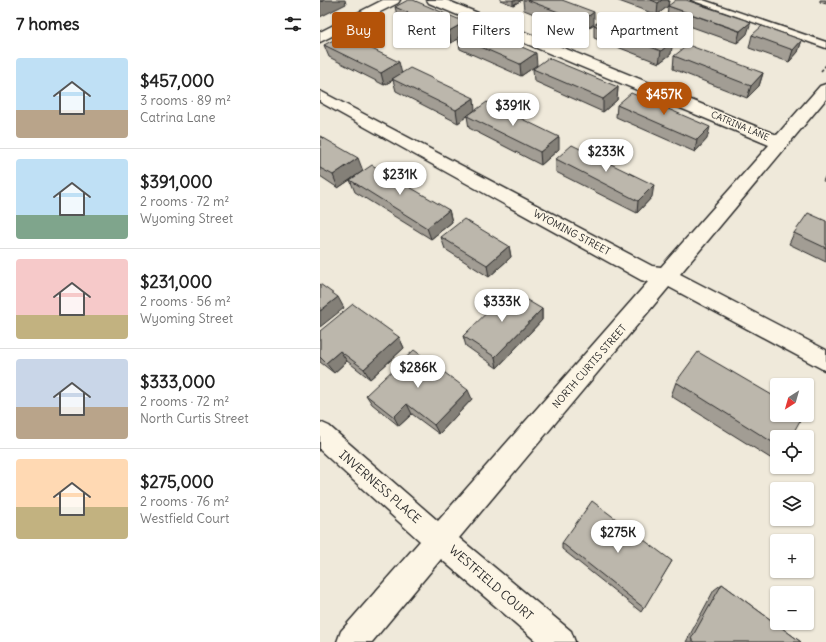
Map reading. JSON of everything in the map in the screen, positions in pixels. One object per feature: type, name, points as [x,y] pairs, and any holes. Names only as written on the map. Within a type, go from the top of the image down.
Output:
[{"type":"street","points":[[320,38],[393,0]]},
{"type":"street","name":"CATRINA LANE","points":[[434,0],[780,142]]},
{"type":"street","name":"WYOMING STREET","points":[[320,96],[648,274],[666,276],[826,361]]},
{"type":"street","name":"NORTH CURTIS STREET","points":[[352,642],[780,142],[823,96]]},
{"type":"street","name":"INVERNESS PLACE","points":[[320,434],[440,539]]},
{"type":"street","name":"WESTFIELD COURT","points":[[440,539],[560,642]]},
{"type":"lane","points":[[695,0],[826,45]]},
{"type":"building","points":[[408,0],[413,0],[441,12],[406,12],[395,7]]},
{"type":"building","points":[[527,0],[562,0],[594,12],[589,16],[589,12],[558,12]]},
{"type":"building","points":[[651,0],[662,0],[658,3]]},
{"type":"building","points":[[676,0],[686,0],[751,22],[740,31],[693,15],[693,12],[685,12],[668,6]]},
{"type":"building","points":[[450,16],[458,19],[458,26],[450,30]]},
{"type":"building","points":[[762,26],[802,40],[793,50],[752,35]]},
{"type":"building","points":[[332,41],[332,48],[370,48],[399,62],[381,73],[324,45]]},
{"type":"building","points":[[693,47],[763,73],[751,86],[674,56],[684,48]]},
{"type":"building","points":[[483,48],[524,48],[536,53],[520,64]]},
{"type":"building","points":[[653,48],[665,48],[661,51]]},
{"type":"building","points":[[548,58],[618,87],[603,99],[533,69]]},
{"type":"building","points":[[410,68],[474,98],[456,110],[392,79]]},
{"type":"building","points":[[631,93],[710,127],[697,140],[617,105]]},
{"type":"building","points":[[487,102],[559,137],[540,152],[467,116]]},
{"type":"building","points":[[320,136],[358,158],[333,175],[320,168]]},
{"type":"building","points":[[572,145],[654,185],[638,201],[556,159]]},
{"type":"building","points":[[372,165],[449,210],[427,228],[350,180]]},
{"type":"building","points":[[808,213],[826,221],[826,248],[794,233]]},
{"type":"building","points":[[464,219],[509,246],[487,265],[441,237]]},
{"type":"building","points":[[320,284],[338,297],[320,311]]},
{"type":"building","points":[[510,290],[542,309],[495,357],[463,336]]},
{"type":"building","points":[[353,304],[399,337],[364,369],[340,351],[326,363],[320,357],[320,331]]},
{"type":"building","points":[[414,350],[468,390],[434,425],[407,404],[394,417],[366,395]]},
{"type":"building","points":[[698,352],[770,394],[770,422],[799,422],[795,430],[770,430],[770,441],[676,382]]},
{"type":"building","points":[[592,501],[672,561],[644,608],[562,543]]},
{"type":"building","points":[[722,584],[770,619],[770,630],[785,630],[801,642],[695,642],[691,639]]}]
